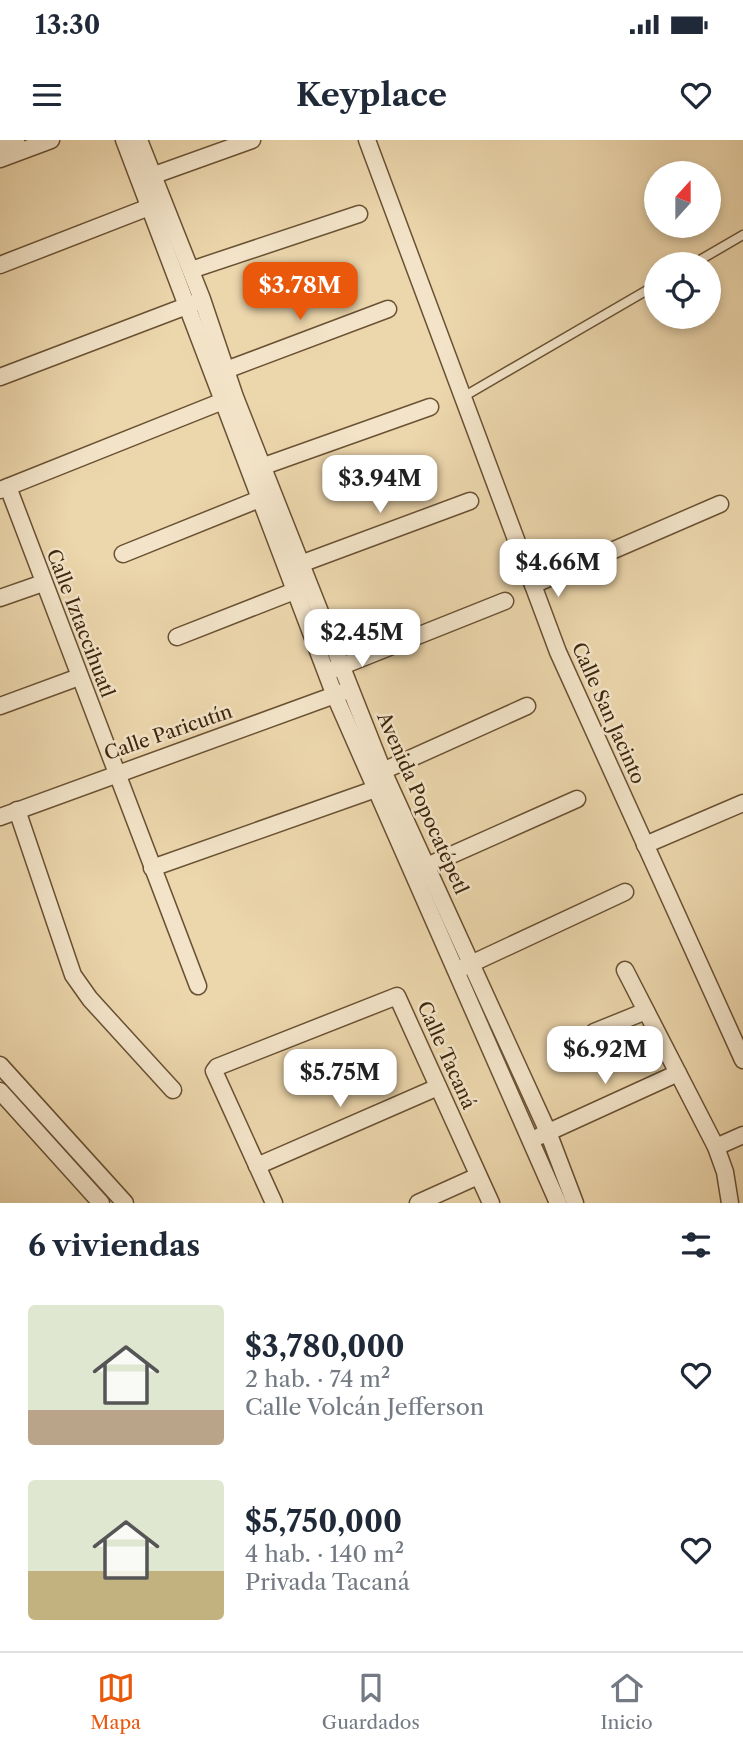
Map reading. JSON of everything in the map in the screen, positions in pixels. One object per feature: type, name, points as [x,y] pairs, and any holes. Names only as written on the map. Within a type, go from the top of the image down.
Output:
[{"type":"street","points":[[0,146],[16,140]]},
{"type":"street","points":[[0,159],[51,140]]},
{"type":"street","name":"Avenida Popocatépetl","points":[[124,140],[146,177]]},
{"type":"street","name":"Avenida Popocatépetl","points":[[139,140],[146,177],[186,306],[228,399],[264,466],[311,585],[333,669],[335,696],[428,866],[470,965],[548,1132],[575,1203]]},
{"type":"street","points":[[146,177],[252,140]]},
{"type":"street","name":"Calle San Jacinto","points":[[367,140],[558,652],[743,1059]]},
{"type":"street","points":[[0,265],[156,204]]},
{"type":"street","name":"Avenida Popocatépetl","points":[[156,204],[191,270],[202,299],[226,370],[228,399],[258,500],[293,591],[333,669],[351,689],[411,872],[558,1203]]},
{"type":"street","points":[[191,270],[359,214]]},
{"type":"street","points":[[0,377],[202,299]]},
{"type":"street","points":[[226,370],[388,309]]},
{"type":"street","points":[[4,489],[228,399]]},
{"type":"street","points":[[264,466],[430,407]]},
{"type":"street","name":"Calle Iztaccihuatl","points":[[4,489],[43,583],[114,774],[198,986]]},
{"type":"street","points":[[123,554],[275,493]]},
{"type":"street","points":[[285,570],[470,501]]},
{"type":"street","points":[[533,585],[720,504]]},
{"type":"street","points":[[0,598],[43,583]]},
{"type":"street","points":[[177,636],[311,585]]},
{"type":"street","points":[[333,669],[506,601]]},
{"type":"street","points":[[0,706],[79,677]]},
{"type":"street","name":"Calle Paricutín","points":[[0,817],[351,689]]},
{"type":"street","points":[[152,868],[379,780],[527,706]]},
{"type":"street","points":[[411,872],[577,799]]},
{"type":"street","points":[[645,845],[743,803]]},
{"type":"street","points":[[17,810],[73,975],[90,999],[173,1090]]},
{"type":"street","points":[[454,971],[625,892]]},
{"type":"street","points":[[625,970],[716,1147],[734,1199]]},
{"type":"street","name":"Calle Tacaná","points":[[274,1203],[214,1071],[217,1066],[397,996],[488,1202]]},
{"type":"street","points":[[594,1032],[646,1011]]},
{"type":"street","points":[[530,1141],[678,1073]]},
{"type":"street","points":[[3,1075],[125,1203]]},
{"type":"street","points":[[257,1166],[438,1087]]},
{"type":"street","points":[[0,1091],[101,1203]]},
{"type":"street","points":[[716,1147],[743,1135]]},
{"type":"street","points":[[418,1203],[478,1176]]},
{"type":"lane","points":[[713,252],[743,235]]},
{"type":"lane","points":[[463,397],[644,292]]}]
